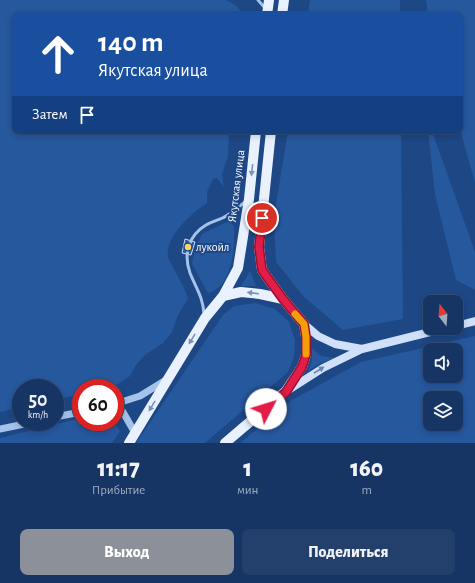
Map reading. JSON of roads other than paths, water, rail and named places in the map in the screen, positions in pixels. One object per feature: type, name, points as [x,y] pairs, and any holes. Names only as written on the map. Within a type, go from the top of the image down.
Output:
[{"type":"main road","points":[[268,12],[269,0]]},
{"type":"main road","points":[[282,12],[284,0]]},
{"type":"main road","name":"Якутская улица","points":[[129,443],[205,318],[223,296],[238,268],[249,199],[256,134]]},
{"type":"main road","points":[[271,134],[259,247],[262,270],[283,299],[304,324],[318,336],[335,344],[362,349]]},
{"type":"main road","points":[[223,296],[242,292],[283,299]]},
{"type":"main road","points":[[463,324],[475,321]]},
{"type":"main road","points":[[286,392],[302,367],[306,355],[304,324]]},
{"type":"main road","points":[[225,443],[286,392],[322,368],[362,349],[423,334]]},
{"type":"street","points":[[124,401],[140,396],[168,379]]},
{"type":"street","points":[[124,414],[135,433]]},
{"type":"street","points":[[0,429],[12,427]]},
{"type":"lane","points":[[258,0],[267,12]]},
{"type":"lane","points":[[205,318],[204,305],[190,273],[186,258],[192,236],[206,225],[227,216],[249,199]]},
{"type":"place","name":"лукойл","points":[[188,247]]}]
